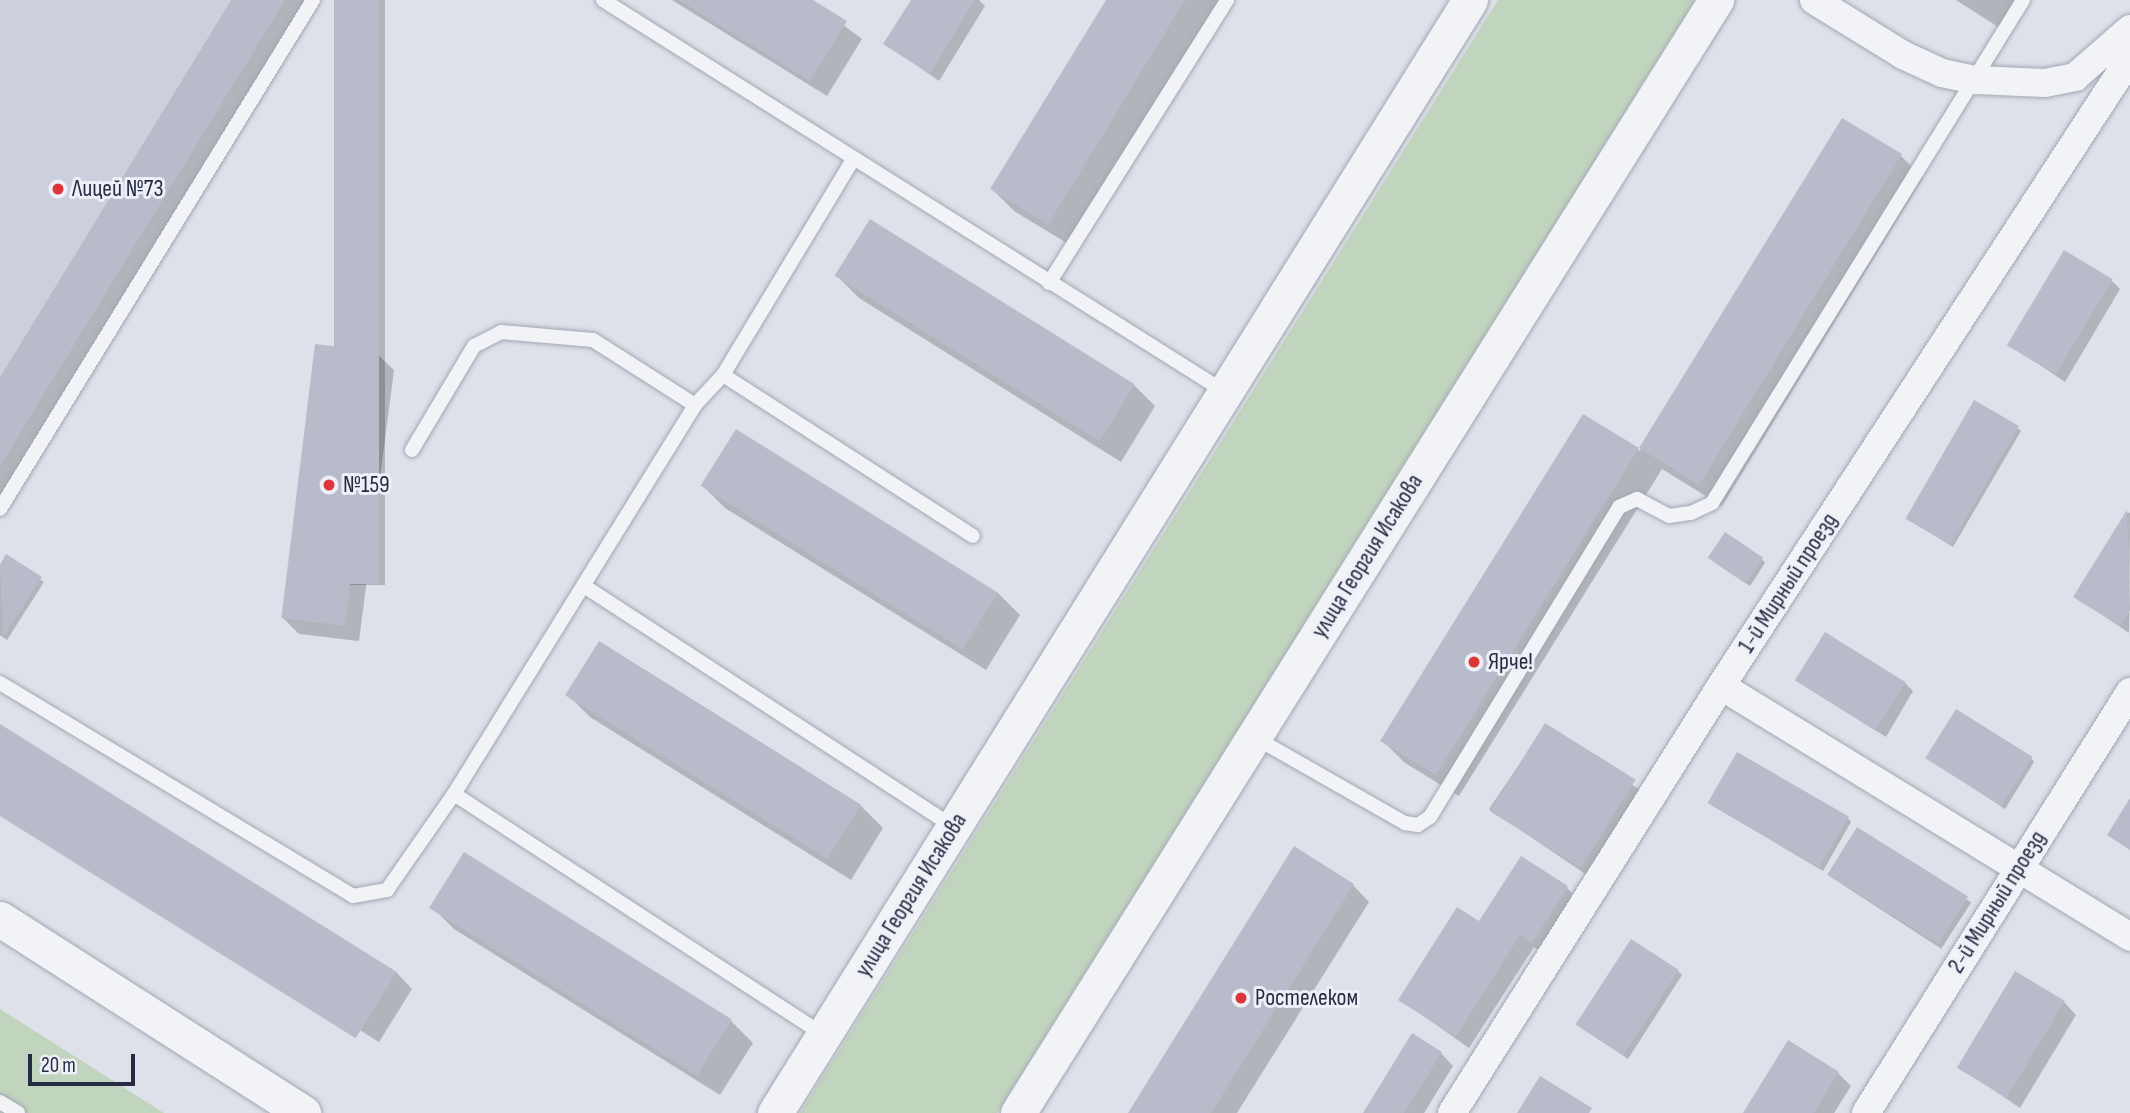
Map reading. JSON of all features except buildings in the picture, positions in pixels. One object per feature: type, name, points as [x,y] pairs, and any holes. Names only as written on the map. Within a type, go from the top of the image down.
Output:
[{"type":"street","name":"улица Георгия Исакова","points":[[775,1113],[1470,0]]},
{"type":"street","name":"улица Георгия Исакова","points":[[1018,1113],[1716,0]]},
{"type":"street","points":[[1815,0],[1903,55],[1942,73],[1976,80],[2045,82],[2075,77],[2130,29]]},
{"type":"street","name":"1-й Мирный проезд","points":[[1452,1113],[1721,686],[2130,58]]},
{"type":"street","points":[[1721,686],[2130,937]]},
{"type":"street","name":"2-й Мирный проезд","points":[[1866,1113],[2017,868],[2130,692]]},
{"type":"street","points":[[0,919],[290,1110]]},
{"type":"lane","points":[[0,509],[313,0]]},
{"type":"lane","points":[[603,0],[1225,392]]},
{"type":"lane","points":[[1049,283],[1227,0]]},
{"type":"lane","points":[[1254,737],[1405,823],[1418,825],[1430,817],[1619,507],[1637,499],[1669,516],[1712,503],[2023,0]]},
{"type":"lane","points":[[0,682],[353,896],[387,890],[454,794],[695,405],[723,375],[854,158]]},
{"type":"lane","points":[[412,450],[474,346],[501,332],[593,340],[695,405]]},
{"type":"lane","points":[[723,375],[973,536]]},
{"type":"lane","points":[[584,586],[953,827]]},
{"type":"lane","points":[[454,794],[824,1035]]},
{"type":"lane","points":[[0,1102],[18,1113]]},
{"type":"shaded area","name":"Лицей №73","points":[[0,0],[231,0],[0,377]]},
{"type":"green space","points":[[1498,0],[1695,0],[997,1113],[800,1113]]},
{"type":"green space","points":[[0,1009],[164,1113],[0,1113]]},
{"type":"place","name":"Лицей №73","points":[[58,189]]},
{"type":"place","name":"№159","points":[[329,485]]},
{"type":"place","name":"Ярче!","points":[[1474,662]]},
{"type":"place","name":"Ростелеком","points":[[1241,998]]}]
